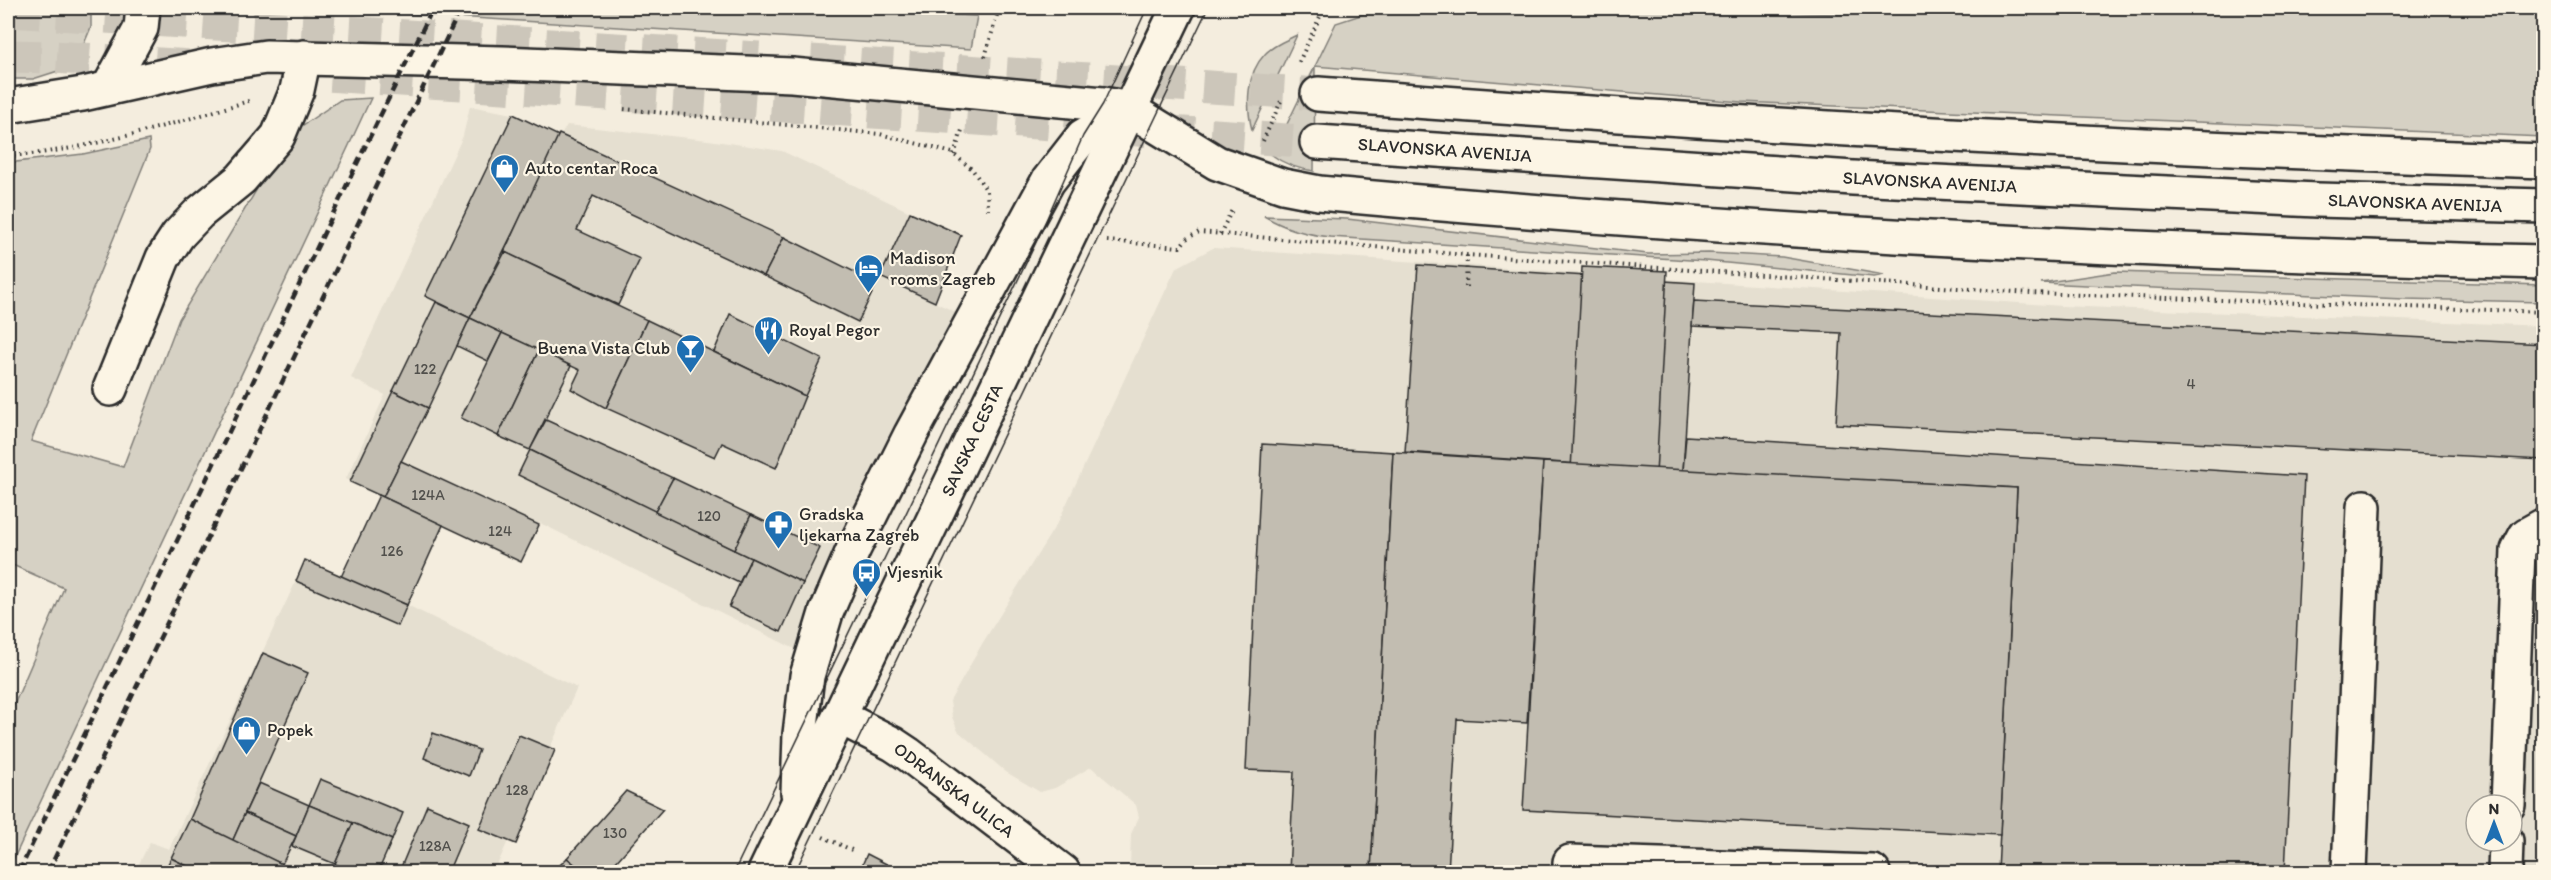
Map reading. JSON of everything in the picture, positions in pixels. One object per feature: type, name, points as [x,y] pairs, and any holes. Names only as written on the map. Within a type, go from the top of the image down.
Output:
[{"type":"main road","points":[[109,87],[141,28],[143,8]]},
{"type":"main road","name":"SAVSKA CESTA","points":[[765,873],[1178,8]]},
{"type":"main road","points":[[110,389],[163,258],[178,235],[199,213],[241,179],[279,136],[297,90],[304,57]]},
{"type":"main road","points":[[8,106],[48,101],[238,60],[304,57],[659,68],[792,75],[1103,104],[1129,109],[1217,163],[1283,186],[1318,194],[1725,226],[2026,243],[2399,259],[2544,262]]},
{"type":"main road","points":[[1318,94],[1548,111],[2022,140],[2246,151],[2544,161]]},
{"type":"main road","points":[[797,807],[800,734],[807,676],[826,614],[854,548],[911,434],[1048,181],[1083,136],[1129,109]]},
{"type":"main road","name":"SLAVONSKA AVENIJA","points":[[1317,142],[1853,178],[2317,200],[2544,206]]},
{"type":"main road","points":[[2349,873],[2364,507]]},
{"type":"main road","points":[[2508,793],[2518,550],[2526,535],[2544,525]]},
{"type":"main road","name":"ODRANSKA ULICA","points":[[840,717],[885,739],[908,754],[1063,873]]},
{"type":"main road","points":[[2505,873],[2506,853]]},
{"type":"main road","points":[[1570,862],[1873,873]]},
{"type":"path","points":[[988,49],[999,8]]},
{"type":"path","points":[[1314,29],[1324,8]]},
{"type":"path","points":[[8,156],[38,153],[134,133],[283,91],[297,90]]},
{"type":"path","points":[[613,108],[755,120],[880,134],[954,154],[982,181],[989,201],[987,218]]},
{"type":"path","points":[[954,154],[958,145]]},
{"type":"path","points":[[1220,234],[1230,213]]},
{"type":"path","points":[[1170,247],[1180,247],[1186,239],[1199,232],[1467,255],[2031,293],[2544,312]]},
{"type":"path","points":[[1466,287],[1467,255]]},
{"type":"path","points":[[822,837],[854,851]]},
{"type":"shaded area","points":[[8,8],[91,8],[91,27],[83,46],[64,69],[33,79],[8,79]]},
{"type":"shaded area","points":[[311,8],[818,8],[977,16],[971,49]]},
{"type":"shaded area","points":[[1396,8],[1661,8],[1845,14],[2236,8],[2543,8],[2543,137],[1741,102],[1315,66],[1336,23],[1373,11]]},
{"type":"shaded area","points":[[1297,35],[1252,130],[1248,100],[1254,71],[1268,51]]},
{"type":"shaded area","points":[[1315,66],[1314,171],[1292,166],[1272,155]]},
{"type":"shaded area","points":[[371,98],[8,871],[8,719],[64,588],[8,563],[8,163],[83,154],[149,140],[150,149],[31,441],[123,467],[179,319],[290,134],[340,100]]},
{"type":"shaded area","points":[[470,106],[513,114],[560,137],[567,125],[708,140],[782,151],[910,212],[880,277],[960,314],[801,652],[540,523],[521,562],[346,479],[385,395],[351,378],[463,136]]},
{"type":"shaded area","points":[[1264,216],[1347,219],[1648,254],[1709,253],[1782,257],[1884,275],[1874,277],[1706,261],[1330,237],[1296,230]]},
{"type":"shaded area","points":[[1213,248],[2062,306],[2543,326],[2543,872],[1136,872],[1130,868],[1131,834],[1139,817],[1136,805],[1091,767],[1055,788],[1040,792],[1006,772],[958,731],[952,717],[950,701],[982,644],[1059,520],[1176,268]]},
{"type":"shaded area","points":[[2115,272],[2543,285],[2543,302],[2403,299],[2041,283]]},
{"type":"shaded area","points":[[296,581],[407,605],[577,688],[494,872],[310,872],[289,865],[285,872],[135,872],[150,842],[169,849]]},
{"type":"building","name":"Auto centar Roca","points":[[513,114],[561,137],[470,318],[425,296]]},
{"type":"building","points":[[559,134],[784,237],[764,276],[593,196],[577,230],[640,259],[618,305],[504,252]]},
{"type":"building","points":[[910,212],[961,235],[935,302],[880,277]]},
{"type":"building","points":[[784,237],[877,283],[858,322],[764,276]]},
{"type":"building","points":[[505,252],[647,320],[606,408],[571,389],[580,370],[470,318]]},
{"type":"building","points":[[1418,265],[1695,283],[1683,471],[1405,452]]},
{"type":"building","points":[[1582,267],[1667,271],[1655,493],[1570,488]]},
{"type":"building","points":[[1694,301],[2544,344],[2544,460],[1836,424],[1841,333],[1692,326]]},
{"type":"building","points":[[436,302],[470,318],[428,408],[393,391]]},
{"type":"building","name":"Royal Pegor","points":[[730,314],[822,359],[805,396],[714,352]]},
{"type":"building","points":[[470,318],[502,333],[488,361],[457,346]]},
{"type":"building","name":"Buena Vista Club","points":[[647,320],[805,396],[776,468],[722,443],[715,457],[606,408]]},
{"type":"building","points":[[502,333],[539,350],[498,436],[461,418]]},
{"type":"building","points":[[539,350],[571,366],[530,450],[498,436]]},
{"type":"building","points":[[393,391],[428,408],[383,497],[350,482]]},
{"type":"building","points":[[546,420],[673,478],[655,512],[530,450]]},
{"type":"building","points":[[1686,436],[2304,476],[2285,872],[1998,872],[2017,488],[1683,471]]},
{"type":"building","points":[[1262,444],[1393,452],[1371,872],[1289,872],[1294,772],[1246,770]]},
{"type":"building","points":[[530,450],[751,558],[739,583],[518,475]]},
{"type":"building","points":[[1393,452],[1543,462],[1527,723],[1457,719],[1448,872],[1371,872]]},
{"type":"building","points":[[401,461],[539,525],[521,562],[383,497]]},
{"type":"building","points":[[1543,462],[2017,488],[2000,835],[1523,810]]},
{"type":"building","points":[[673,478],[751,515],[734,550],[655,512]]},
{"type":"building","points":[[379,495],[443,525],[407,605],[341,577]]},
{"type":"building","points":[[751,515],[820,548],[803,583],[734,550]]},
{"type":"building","points":[[751,558],[803,583],[781,632],[729,607]]},
{"type":"building","points":[[305,560],[407,605],[398,626],[296,581]]},
{"type":"building","points":[[263,653],[308,673],[232,842],[190,819]]},
{"type":"building","points":[[433,733],[479,750],[469,776],[424,758]]},
{"type":"building","points":[[519,735],[555,750],[516,844],[479,829]]},
{"type":"building","points":[[320,779],[403,813],[392,840],[309,805]]},
{"type":"building","points":[[259,783],[309,805],[296,836],[245,813]]},
{"type":"building","points":[[626,791],[663,809],[607,872],[584,872],[567,858]]},
{"type":"building","points":[[309,805],[353,823],[335,864],[292,846]]},
{"type":"building","points":[[427,805],[469,823],[449,870],[456,872],[399,872]]},
{"type":"building","points":[[245,813],[296,836],[282,864],[232,842]]},
{"type":"building","points":[[190,819],[282,864],[278,872],[199,872],[171,858]]},
{"type":"building","points":[[353,823],[392,840],[378,872],[354,872],[335,864]]},
{"type":"building","points":[[867,854],[902,872],[859,872]]},
{"type":"building","points":[[171,858],[199,872],[164,872]]},
{"type":"building","points":[[567,858],[584,872],[553,872]]},
{"type":"tunnel","points":[[8,11],[759,58]]},
{"type":"tunnel","points":[[8,56],[191,66]]},
{"type":"tunnel","points":[[811,61],[1318,94]]},
{"type":"tunnel","points":[[282,72],[1317,142]]},
{"type":"tram line","points":[[734,872],[1040,234],[1083,136],[1103,104],[1147,8]]},
{"type":"tram line","points":[[795,872],[1208,8]]},
{"type":"railway","points":[[19,872],[433,8]]},
{"type":"railway","points":[[48,872],[461,8]]},
{"type":"place","name":"Auto centar Roca","points":[[504,194]]},
{"type":"place","name":"Madison rooms Zagreb","points":[[869,294]]},
{"type":"place","name":"Royal Pegor","points":[[768,356]]},
{"type":"place","name":"Buena Vista Club","points":[[691,374]]},
{"type":"place","name":"Gradska ljekarna Zagreb","points":[[778,550]]},
{"type":"place","name":"Vjesnik","points":[[866,598]]},
{"type":"place","name":"Popek","points":[[246,756]]}]
